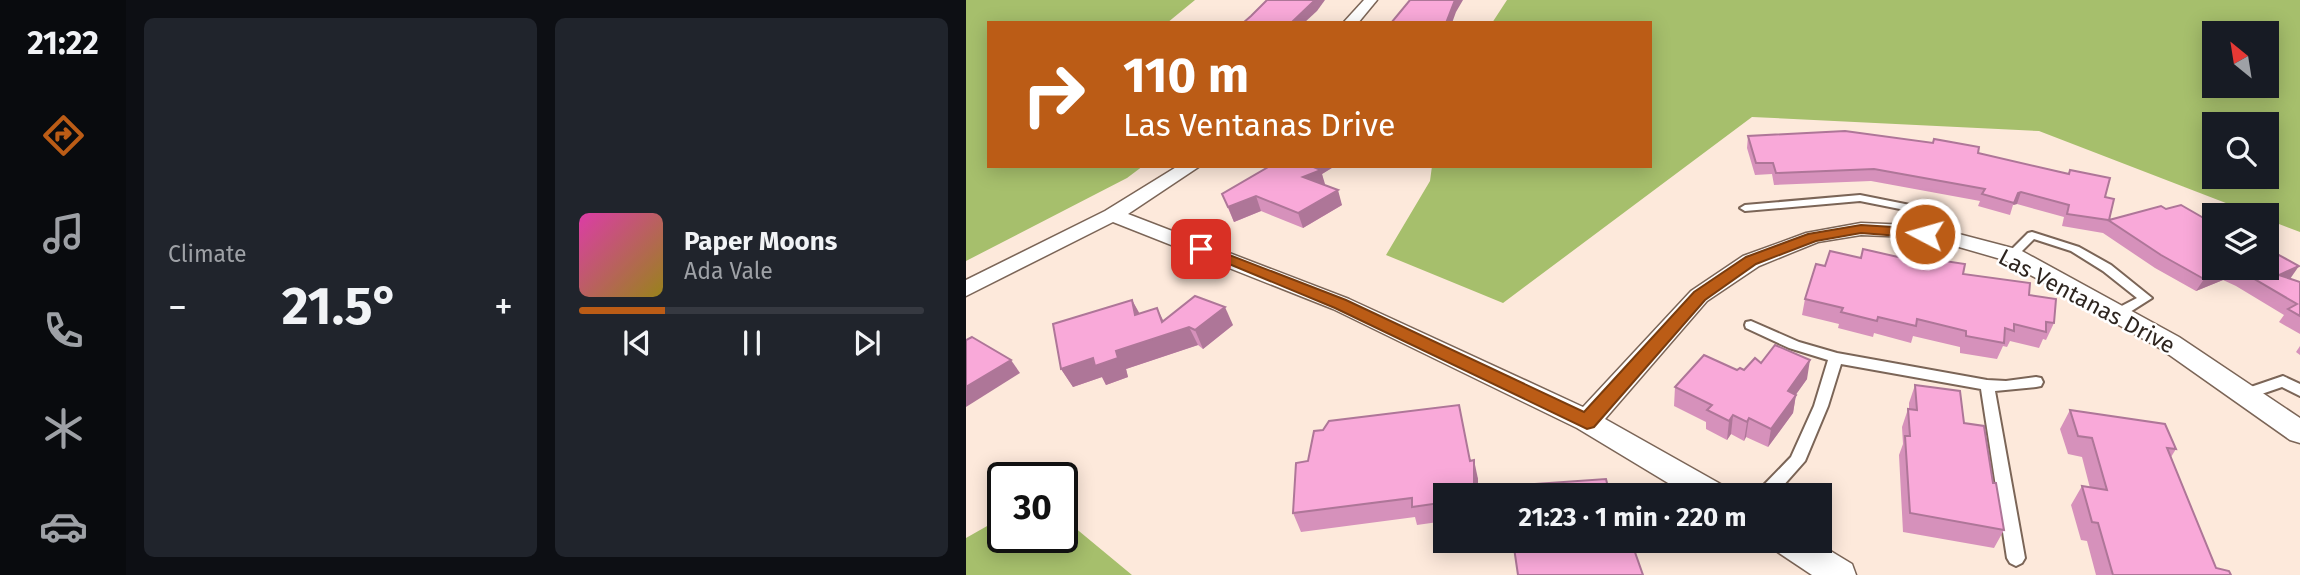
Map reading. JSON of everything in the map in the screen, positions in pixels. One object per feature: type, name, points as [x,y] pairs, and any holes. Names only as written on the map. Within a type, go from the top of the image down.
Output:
[{"type":"street","points":[[1352,21],[1371,0]]},
{"type":"street","points":[[966,289],[1112,215],[1188,168]]},
{"type":"street","points":[[1112,215],[1341,304],[1587,421],[1693,483]]},
{"type":"street","name":"Las Ventanas Drive","points":[[1587,421],[1699,296],[1751,261],[1813,237],[1861,229],[1925,234],[2012,256],[2170,343],[2300,432]]},
{"type":"street","points":[[1806,553],[1840,575]]},
{"type":"lane","points":[[1745,208],[1860,198],[1931,212],[1925,234]]},
{"type":"lane","points":[[2012,256],[2032,235],[2075,249],[2107,268],[2146,298],[2117,314]]},
{"type":"lane","points":[[1751,325],[1794,345],[1836,358],[1987,385],[2006,386],[2036,382]]},
{"type":"lane","points":[[1776,483],[1797,461],[1821,406],[1836,358]]},
{"type":"lane","points":[[2247,394],[2283,381],[2300,391]]},
{"type":"lane","points":[[1987,385],[2016,558]]},
{"type":"green space","points":[[966,0],[1195,0],[1169,21],[987,21],[987,168],[1140,168],[1127,178],[966,261]]},
{"type":"green space","points":[[1507,0],[2300,0],[2300,232],[2279,224],[2279,203],[2226,203],[2039,131],[1752,117],[1503,303],[1386,255],[1430,181],[1432,168],[1652,168],[1652,21],[1493,21]]},
{"type":"green space","points":[[987,526],[987,553],[1078,553],[1078,530],[1132,575],[966,575],[966,538]]},
{"type":"building","points":[[1267,0],[1315,0],[1293,21],[1245,21]]},
{"type":"building","points":[[1410,0],[1455,0],[1447,21],[1393,21]]},
{"type":"building","points":[[1845,131],[1933,143],[1934,139],[1979,147],[1978,153],[2069,174],[2070,170],[2110,178],[2105,197],[2114,199],[2109,220],[2161,206],[2166,209],[2181,205],[2202,217],[2202,278],[2108,220],[2067,214],[2069,205],[2021,192],[2014,203],[1982,194],[1985,189],[1874,169],[1776,173],[1773,163],[1756,163],[1748,136]]},
{"type":"building","points":[[1267,168],[1316,168],[1321,170],[1303,177],[1338,190],[1298,213],[1256,196],[1228,207],[1222,194]]},
{"type":"building","points":[[1863,249],[1898,257],[1898,254],[1965,264],[1963,274],[2030,283],[2029,295],[2056,299],[2054,323],[2046,322],[2046,332],[2014,324],[2014,331],[2005,328],[2004,343],[1966,336],[1966,331],[1917,319],[1916,326],[1878,317],[1877,321],[1841,312],[1843,308],[1805,299],[1816,264],[1825,266],[1830,251],[1861,258]]},
{"type":"building","points":[[2279,255],[2299,266],[2279,275]]},
{"type":"building","points":[[2279,275],[2300,282],[2300,316],[2288,309],[2297,304],[2256,280],[2279,280]]},
{"type":"building","points":[[1195,296],[1225,307],[1195,330],[1189,327],[1116,351],[1118,358],[1095,366],[1093,358],[1061,369],[1053,324],[1132,300],[1135,315],[1157,308],[1162,322]]},
{"type":"building","points":[[972,337],[1011,360],[966,387],[966,340]]},
{"type":"building","points":[[1775,345],[1810,360],[1788,391],[1796,395],[1771,429],[1749,418],[1747,422],[1733,415],[1729,421],[1707,410],[1712,405],[1675,387],[1704,355],[1737,370],[1744,370],[1755,358],[1761,363]]},
{"type":"building","points":[[1915,385],[1960,391],[1964,423],[1984,426],[2004,530],[1910,513],[1905,436],[1910,436],[1908,409],[1917,410]]},
{"type":"building","points":[[1459,405],[1470,461],[1474,460],[1474,483],[1433,483],[1433,504],[1412,507],[1412,498],[1293,513],[1296,463],[1308,461],[1314,431],[1323,430],[1329,421]]},
{"type":"building","points":[[2070,410],[2165,424],[2176,449],[2167,448],[2216,568],[2229,571],[2231,575],[2113,575],[2098,523],[2092,522],[2082,486],[2107,490],[2092,438],[2078,436]]},
{"type":"building","points":[[1606,479],[1607,483],[1548,483]]},
{"type":"building","points":[[1515,553],[1635,553],[1643,575],[1518,575]]},
{"type":"route","points":[[1201,249],[1341,304],[1587,421],[1699,296],[1751,261],[1813,237],[1861,229],[1925,234]]}]
